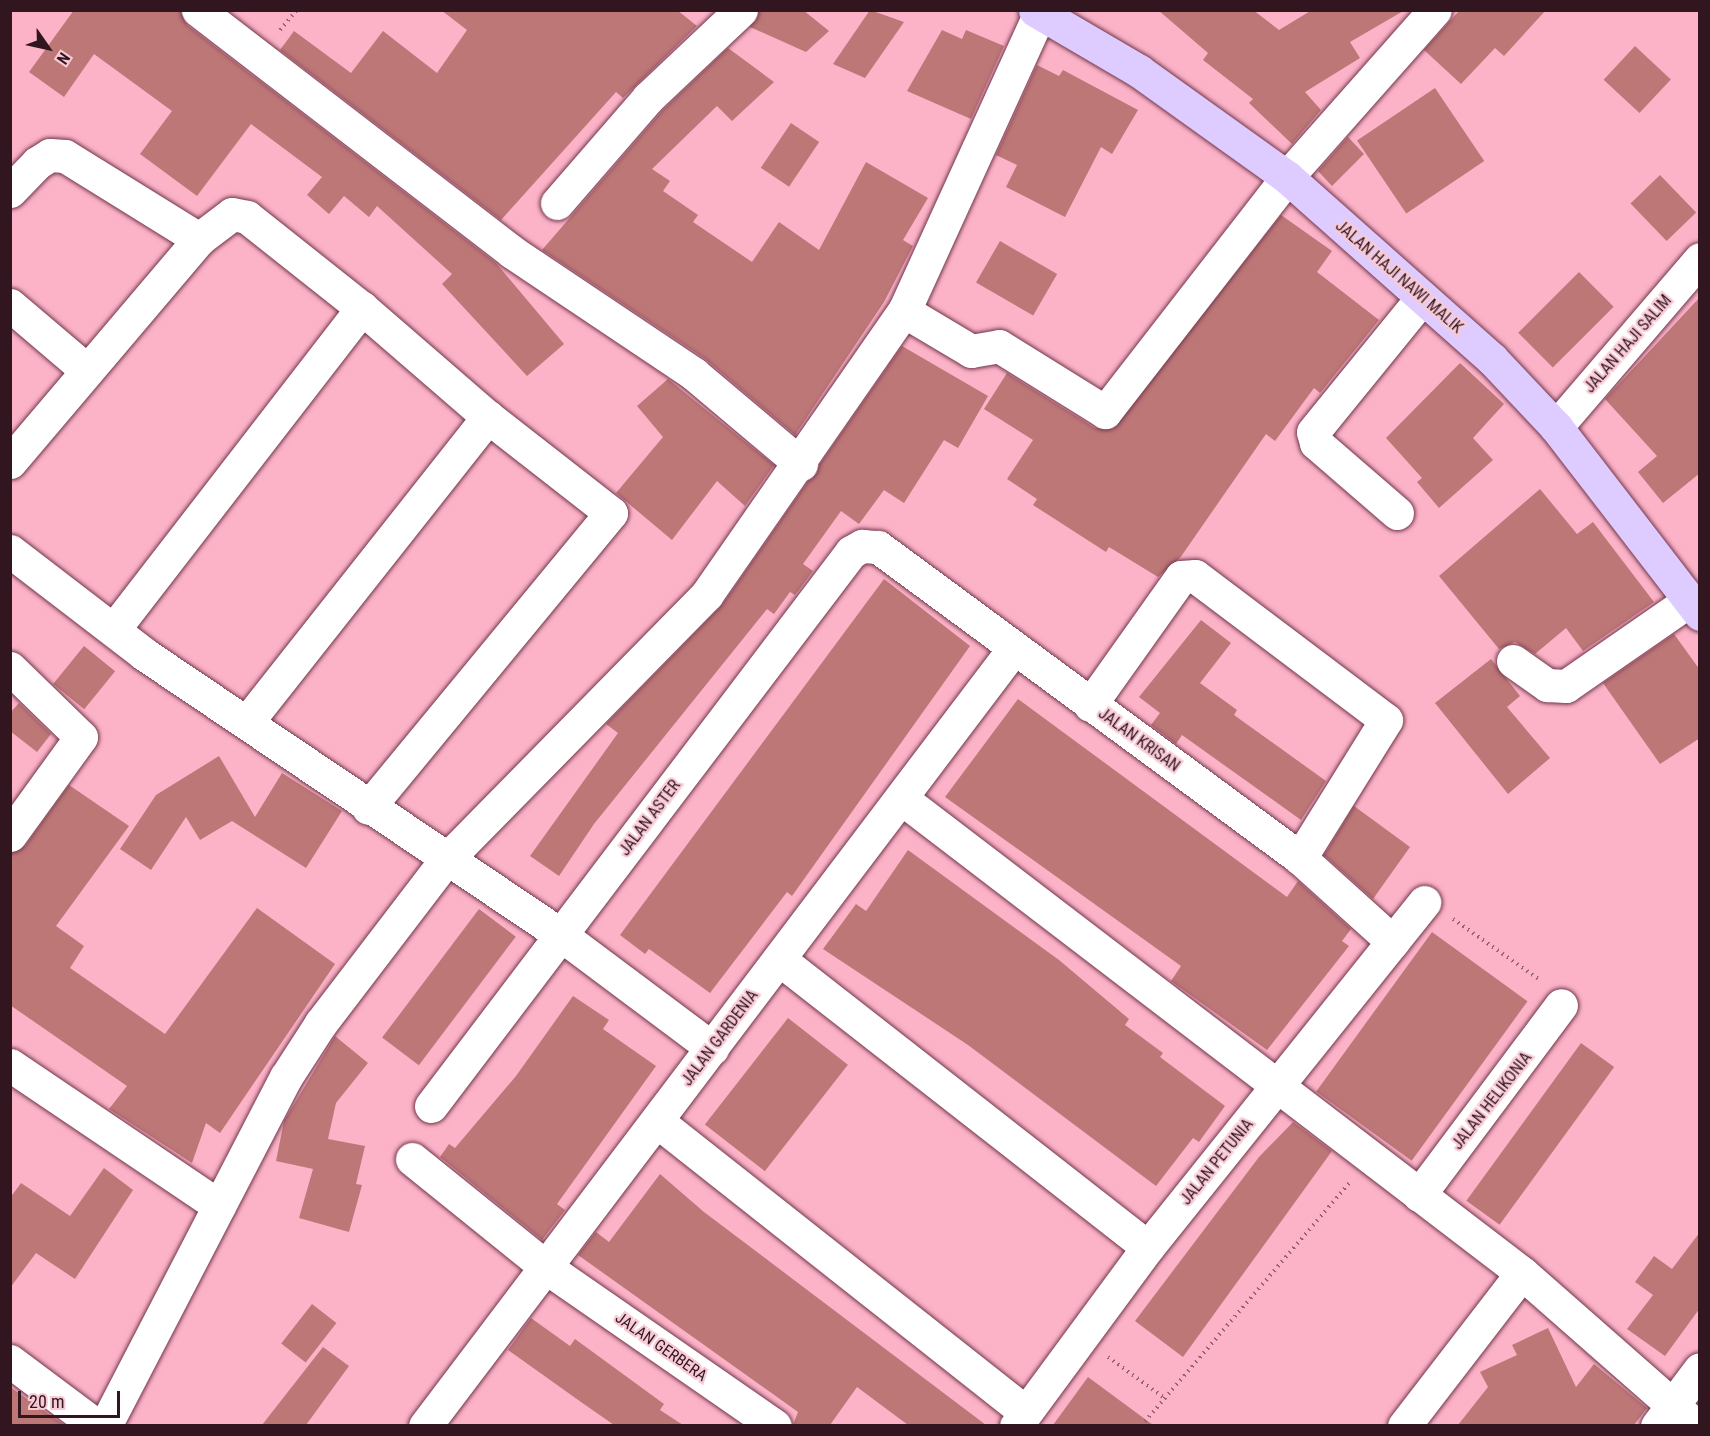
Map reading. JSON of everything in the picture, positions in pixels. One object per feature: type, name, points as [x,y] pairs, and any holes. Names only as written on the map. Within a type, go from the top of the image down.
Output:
[{"type":"main road","name":"JALAN HAJI NAWI MALIK","points":[[1038,12],[1139,71],[1287,177],[1492,359],[1556,428],[1695,607]]},
{"type":"street","points":[[198,10],[512,252],[694,374],[801,464]]},
{"type":"street","points":[[556,203],[648,98],[741,10]]},
{"type":"street","points":[[904,311],[970,351],[999,346],[1105,412],[1287,177],[1435,10]]},
{"type":"street","points":[[105,1425],[286,1077],[321,1023],[445,861],[707,594],[801,464],[904,311],[1038,12]]},
{"type":"street","points":[[10,191],[37,163],[50,155],[64,156],[199,239]]},
{"type":"street","points":[[10,462],[84,369],[199,239],[232,214],[248,217],[362,308],[488,417],[611,513],[368,808]]},
{"type":"street","name":"JALAN HAJI SALIM","points":[[1556,428],[1700,259]]},
{"type":"street","points":[[1396,513],[1316,443],[1313,432],[1422,298]]},
{"type":"street","points":[[10,305],[84,369]]},
{"type":"street","points":[[114,629],[362,308]]},
{"type":"street","points":[[247,722],[488,417]]},
{"type":"street","name":"JALAN KRISAN","points":[[878,547],[1300,858],[1393,942]]},
{"type":"street","name":"JALAN ASTER","points":[[431,1106],[851,552],[878,547]]},
{"type":"street","points":[[10,551],[114,629],[368,808],[445,861],[561,935],[712,1048]]},
{"type":"street","points":[[1090,705],[1181,577],[1195,576],[1386,720],[1300,858]]},
{"type":"street","points":[[1513,661],[1547,685],[1566,686],[1695,607]]},
{"type":"street","name":"JALAN GARDENIA","points":[[439,1421],[547,1268],[1014,648]]},
{"type":"street","points":[[10,668],[81,737],[10,835]]},
{"type":"street","points":[[901,798],[1522,1273],[1676,1418],[1700,1369]]},
{"type":"street","name":"JALAN PETUNIA","points":[[1020,1419],[1148,1247],[1424,902]]},
{"type":"street","points":[[779,959],[1148,1247]]},
{"type":"street","name":"JALAN HELIKONIA","points":[[1419,1195],[1561,1005]]},
{"type":"street","points":[[10,1065],[219,1206]]},
{"type":"street","points":[[658,1122],[1020,1419]]},
{"type":"street","name":"JALAN GERBERA","points":[[412,1159],[547,1268],[775,1425]]},
{"type":"street","points":[[1404,1425],[1522,1273]]},
{"type":"street","points":[[10,1361],[97,1425]]},
{"type":"path","points":[[1424,902],[1517,960],[1558,996],[1561,1005]]},
{"type":"path","points":[[1141,1425],[1162,1397],[1371,1158]]},
{"type":"path","points":[[1081,1338],[1162,1397]]},
{"type":"building","points":[[74,10],[180,10],[187,25],[496,263],[564,344],[527,376],[442,284],[452,274],[377,206],[369,217],[344,196],[329,214],[307,195],[322,177],[251,124],[197,196],[140,154],[172,111],[94,54],[64,97],[29,72]]},
{"type":"building","points":[[441,10],[677,10],[697,26],[623,98],[616,92],[501,220],[280,50],[294,31],[351,73],[383,31],[437,73],[467,30]]},
{"type":"building","points":[[759,10],[803,10],[829,31],[806,52],[750,27]]},
{"type":"building","points":[[870,10],[904,22],[865,78],[833,64]]},
{"type":"building","points":[[1158,10],[1253,10],[1279,30],[1312,10],[1405,10],[1350,42],[1360,58],[1305,92],[1321,110],[1292,144],[1249,103],[1253,99],[1203,60],[1208,53]]},
{"type":"building","points":[[1460,10],[1546,10],[1504,56],[1495,48],[1461,84],[1424,50]]},
{"type":"building","points":[[942,30],[962,39],[966,30],[1004,46],[971,119],[907,91]]},
{"type":"building","points":[[1635,46],[1671,79],[1639,113],[1604,80]]},
{"type":"building","points":[[728,48],[774,82],[732,121],[717,106],[652,169],[670,181],[663,191],[698,215],[693,222],[752,262],[779,222],[819,250],[866,162],[928,198],[903,240],[913,246],[884,302],[795,435],[704,358],[542,250],[662,111]]},
{"type":"building","points":[[1037,65],[1059,76],[1063,70],[1138,110],[1112,154],[1101,147],[1065,217],[1006,187],[1017,165],[996,155]]},
{"type":"building","points":[[1435,88],[1484,161],[1406,214],[1357,141]]},
{"type":"building","points":[[791,123],[819,142],[789,187],[761,168]]},
{"type":"building","points":[[1348,137],[1364,154],[1332,186],[1318,171]]},
{"type":"building","points":[[1660,175],[1696,212],[1667,241],[1631,203]]},
{"type":"building","points":[[1281,215],[1332,251],[1317,272],[1379,320],[1320,393],[1314,388],[1275,441],[1266,434],[1180,558],[1158,577],[1109,547],[1106,552],[1033,505],[1037,499],[1007,479],[1033,440],[984,409],[1007,373],[1095,428],[1113,429]]},
{"type":"building","points":[[1000,241],[1057,274],[1033,316],[976,283]]},
{"type":"building","points":[[1579,272],[1614,307],[1553,367],[1518,333]]},
{"type":"building","points":[[1700,297],[1700,473],[1663,503],[1638,472],[1657,456],[1605,399]]},
{"type":"building","points":[[902,346],[988,396],[958,448],[944,440],[904,503],[884,490],[859,524],[841,511],[803,564],[813,571],[795,595],[790,592],[774,614],[767,609],[594,824],[559,876],[530,856],[618,733],[606,724],[722,605]]},
{"type":"building","points":[[1460,363],[1504,404],[1473,438],[1493,460],[1439,508],[1417,482],[1422,478],[1386,438]]},
{"type":"building","points":[[668,379],[774,465],[745,506],[717,481],[672,540],[616,493],[663,437],[637,406]]},
{"type":"building","points":[[1540,489],[1577,534],[1593,522],[1654,602],[1583,651],[1566,628],[1535,654],[1515,642],[1499,649],[1439,576]]},
{"type":"building","points":[[884,579],[970,646],[792,896],[787,892],[710,993],[649,949],[645,954],[620,935]]},
{"type":"building","points":[[1201,620],[1231,643],[1200,683],[1237,710],[1234,715],[1326,781],[1301,820],[1182,735],[1176,744],[1151,725],[1160,713],[1139,697]]},
{"type":"building","points":[[1674,634],[1700,670],[1700,738],[1660,764],[1603,683]]},
{"type":"building","points":[[84,646],[115,671],[84,709],[53,684]]},
{"type":"building","points":[[1491,659],[1520,696],[1507,707],[1550,758],[1508,794],[1435,703]]},
{"type":"building","points":[[1018,699],[1287,897],[1298,881],[1351,929],[1342,941],[1349,946],[1267,1050],[1171,981],[1181,966],[945,797]]},
{"type":"building","points":[[19,703],[51,734],[37,752],[10,731],[10,713]]},
{"type":"building","points":[[219,756],[255,817],[282,773],[342,811],[306,868],[232,821],[200,840],[186,817],[151,870],[120,849],[156,795]]},
{"type":"building","points":[[69,785],[129,826],[56,926],[84,946],[70,968],[165,1034],[257,908],[335,964],[220,1133],[206,1123],[192,1163],[109,1109],[127,1086],[10,1005],[10,853],[25,846]]},
{"type":"building","points":[[1354,806],[1410,847],[1373,899],[1324,855]]},
{"type":"building","points":[[908,850],[1059,960],[1129,1019],[1125,1025],[1163,1053],[1160,1057],[1225,1106],[1199,1142],[1193,1138],[1156,1186],[968,1045],[823,949],[856,904],[866,911]]},
{"type":"building","points":[[479,909],[516,937],[419,1065],[382,1038]]},
{"type":"building","points":[[1432,932],[1527,1001],[1412,1161],[1316,1091]]},
{"type":"building","points":[[573,996],[609,1020],[603,1029],[656,1066],[557,1204],[565,1210],[542,1240],[440,1157],[449,1144],[455,1148],[516,1076]]},
{"type":"building","points":[[788,1018],[848,1065],[765,1171],[705,1124]]},
{"type":"building","points":[[335,1036],[368,1063],[336,1103],[328,1139],[365,1146],[356,1184],[362,1185],[349,1232],[299,1218],[313,1169],[276,1161],[284,1121]]},
{"type":"building","points":[[1581,1043],[1614,1067],[1500,1225],[1466,1201]]},
{"type":"building","points":[[1293,1122],[1332,1151],[1183,1357],[1135,1321],[1259,1157]]},
{"type":"building","points":[[104,1168],[133,1190],[75,1279],[36,1253],[10,1288],[10,1198],[21,1183],[70,1216]]},
{"type":"building","points":[[660,1174],[704,1212],[986,1425],[908,1425],[857,1387],[830,1425],[793,1425],[798,1412],[578,1255],[596,1232],[609,1242]]},
{"type":"building","points":[[1700,1232],[1700,1308],[1665,1356],[1627,1329],[1653,1295],[1635,1282],[1654,1256],[1672,1269]]},
{"type":"building","points":[[312,1304],[336,1323],[306,1362],[281,1343]]},
{"type":"building","points":[[531,1318],[570,1346],[575,1339],[664,1404],[660,1410],[683,1425],[614,1425],[581,1402],[508,1350]]},
{"type":"building","points":[[1548,1328],[1576,1387],[1594,1364],[1647,1408],[1634,1425],[1458,1425],[1488,1387],[1480,1372],[1517,1355],[1512,1345]]},
{"type":"building","points":[[323,1347],[349,1366],[306,1425],[262,1425]]},
{"type":"building","points":[[1088,1377],[1153,1425],[1053,1425]]},
{"type":"building","points":[[10,1387],[64,1425],[10,1425]]}]
